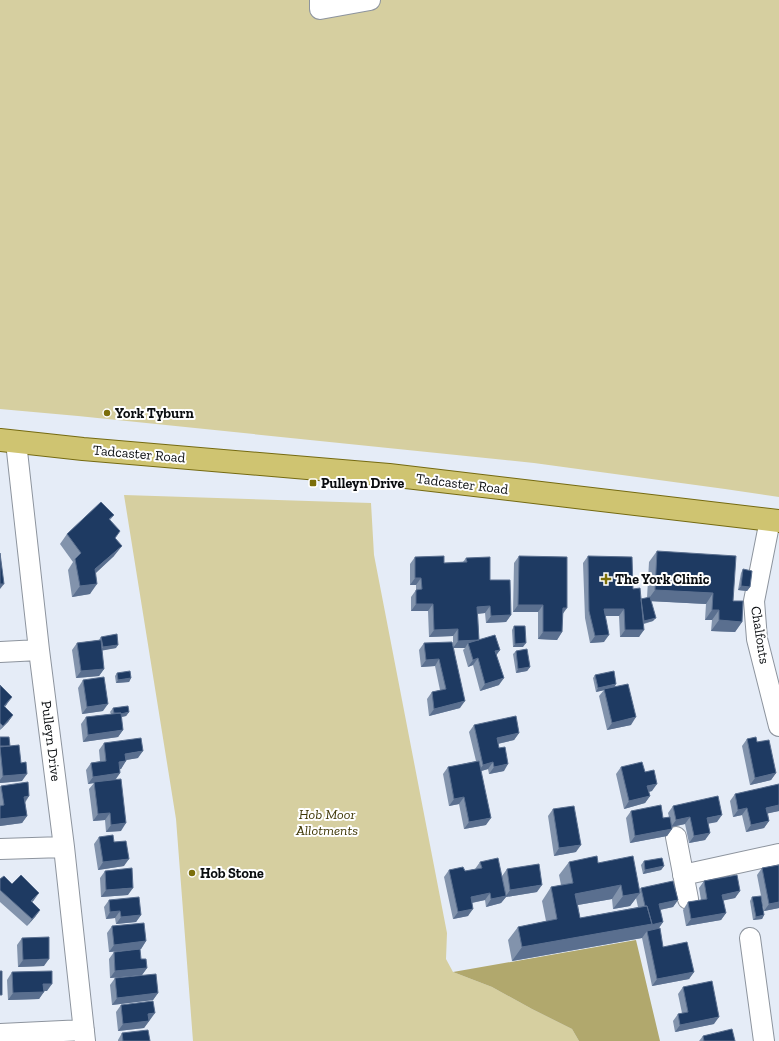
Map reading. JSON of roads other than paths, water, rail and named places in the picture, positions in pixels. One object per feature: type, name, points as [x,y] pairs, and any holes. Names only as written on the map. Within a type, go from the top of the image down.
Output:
[{"type":"main road","name":"Tadcaster Road","points":[[8,441],[83,449],[389,475],[775,521]]},
{"type":"street","points":[[320,0],[320,8],[370,0]]},
{"type":"street","name":"Pulleyn Drive","points":[[8,441],[39,650],[64,847],[84,1036]]},
{"type":"street","name":"Chalfonts","points":[[775,521],[754,602],[757,639],[779,726]]},
{"type":"street","points":[[0,652],[39,650]]},
{"type":"street","points":[[676,837],[688,899]]},
{"type":"street","points":[[0,849],[64,847]]},
{"type":"street","points":[[683,875],[779,854]]},
{"type":"street","points":[[750,938],[764,1041]]},
{"type":"street","points":[[0,1034],[84,1036]]},
{"type":"place","name":"York Tyburn","points":[[107,413]]},
{"type":"place","name":"Pulleyn Drive","points":[[313,483]]},
{"type":"place","name":"The York Clinic","points":[[606,579]]},
{"type":"place","name":"Hob Stone","points":[[192,873]]},
{"type":"park label","name":"Hob Moor Allotments","points":[[327,822]]}]
